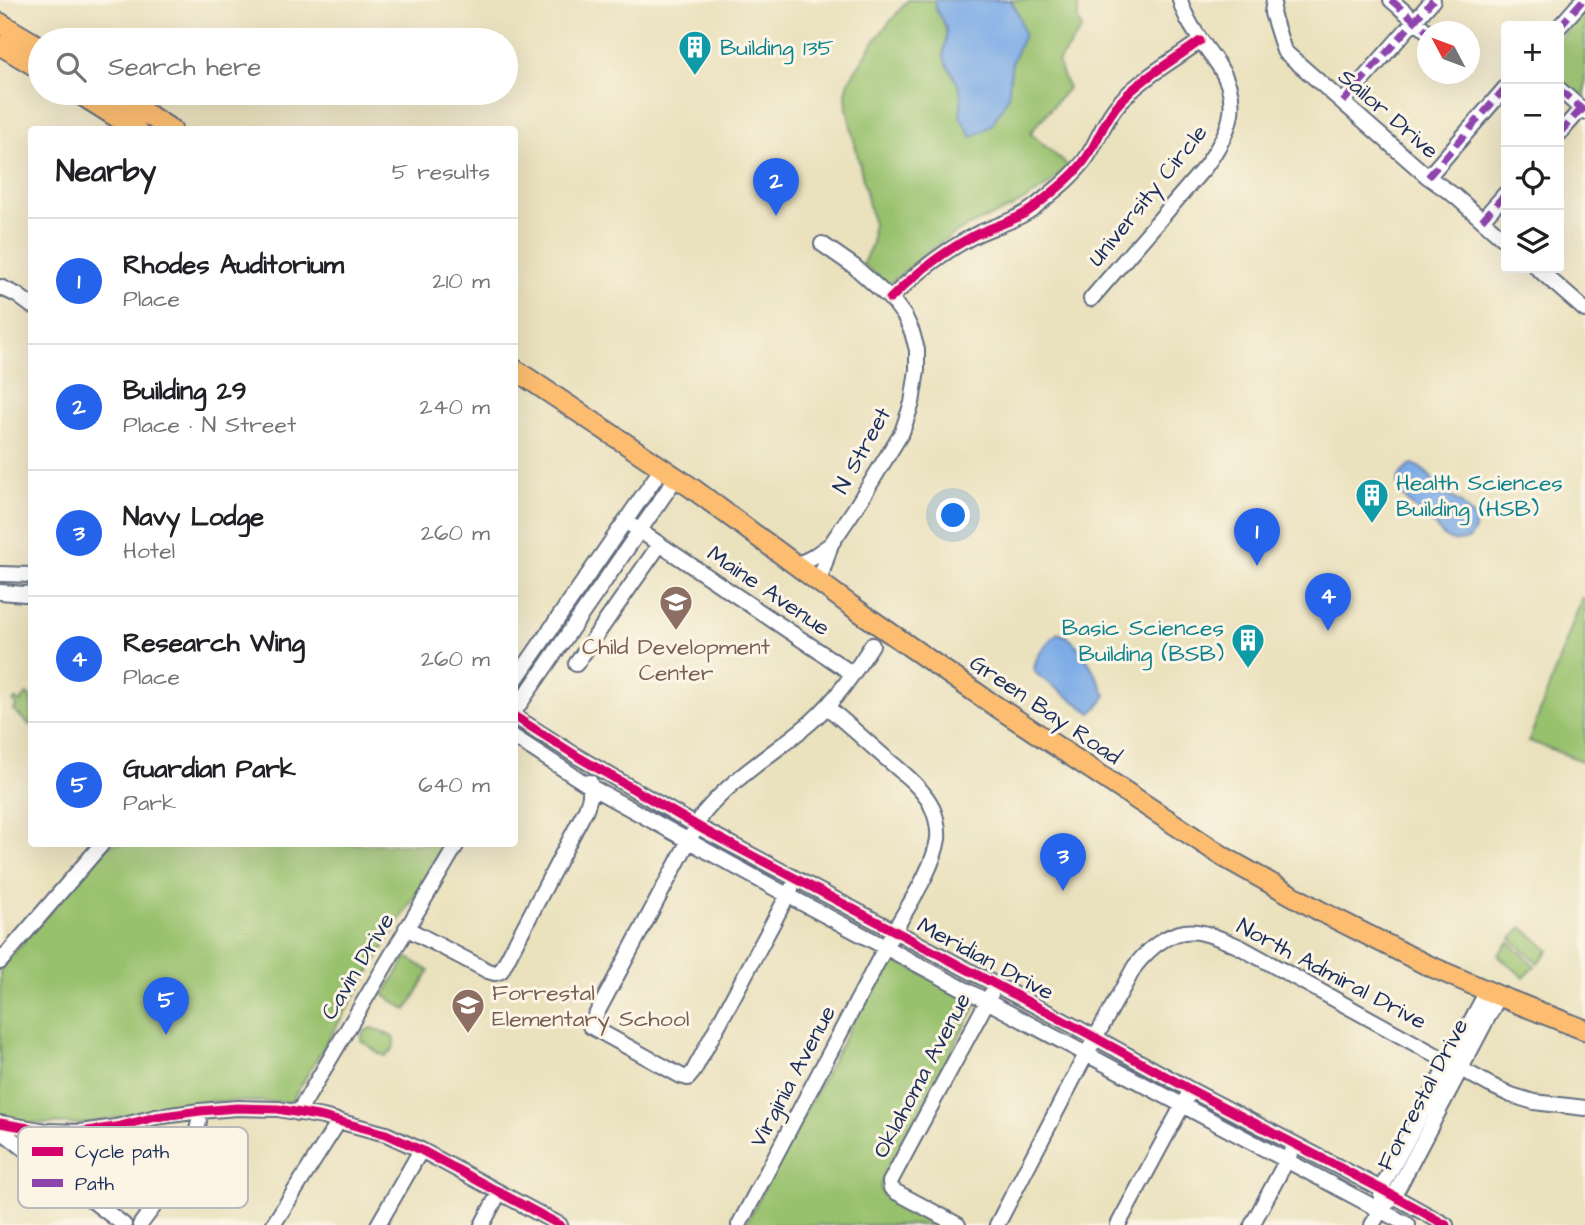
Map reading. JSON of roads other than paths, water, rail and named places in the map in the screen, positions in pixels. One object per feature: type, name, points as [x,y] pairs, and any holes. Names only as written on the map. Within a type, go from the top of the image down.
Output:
[{"type":"main road","points":[[0,23],[28,40]]},
{"type":"main road","points":[[0,45],[28,62]]},
{"type":"main road","points":[[97,105],[131,126]]},
{"type":"main road","points":[[133,105],[166,126]]},
{"type":"main road","name":"Green Bay Road","points":[[518,372],[669,473],[850,605],[988,701],[1224,857],[1280,890],[1441,972],[1585,1030]]},
{"type":"street","name":"University Circle","points":[[1091,299],[1205,167],[1226,135],[1232,109],[1227,80],[1200,41],[1183,12],[1180,0]]},
{"type":"street","name":"Sailor Drive","points":[[1274,0],[1272,13],[1284,51],[1428,177],[1455,196],[1501,237]]},
{"type":"street","points":[[1391,0],[1415,20]]},
{"type":"street","points":[[1343,102],[1433,0]]},
{"type":"street","points":[[1564,21],[1583,0]]},
{"type":"street","points":[[890,299],[923,270],[960,244],[980,232],[1020,216],[1062,185],[1084,161],[1120,102],[1146,79],[1200,41]]},
{"type":"street","points":[[1428,177],[1501,93]]},
{"type":"street","points":[[1564,93],[1583,110],[1564,129]]},
{"type":"street","points":[[1482,220],[1501,199]]},
{"type":"street","name":"N Street","points":[[819,582],[831,544],[902,432],[912,403],[917,370],[917,350],[905,317],[890,299],[855,267],[822,244]]},
{"type":"street","points":[[1542,273],[1585,310]]},
{"type":"street","points":[[0,287],[28,303]]},
{"type":"street","points":[[518,676],[625,521],[669,473]]},
{"type":"street","points":[[518,708],[640,531],[669,473]]},
{"type":"street","name":"Maine Avenue","points":[[625,521],[853,674]]},
{"type":"street","points":[[576,664],[660,544]]},
{"type":"street","name":"N Street","points":[[796,565],[831,544]]},
{"type":"street","points":[[0,574],[28,575]]},
{"type":"street","points":[[0,592],[28,594]]},
{"type":"street","points":[[796,880],[688,1077],[681,1076],[590,1026],[703,814],[723,792],[827,707],[872,645]]},
{"type":"street","name":"Virginia Avenue","points":[[739,1225],[918,890],[934,853],[938,836],[931,805],[912,782],[827,707]]},
{"type":"street","name":"Meridian Drive","points":[[518,717],[589,764],[696,826],[1446,1225]]},
{"type":"street","name":"Meridian Drive","points":[[518,740],[591,787],[787,895],[1408,1225]]},
{"type":"street","points":[[406,928],[488,971],[501,971],[586,809],[591,787],[589,764]]},
{"type":"street","points":[[0,962],[99,847]]},
{"type":"street","name":"Cavin Drive","points":[[298,1112],[455,847]]},
{"type":"street","name":"North Admiral Drive","points":[[997,1225],[1135,967],[1146,952],[1164,939],[1183,933],[1199,932],[1216,936],[1240,947],[1511,1095],[1534,1102],[1585,1108]]},
{"type":"street","name":"Oklahoma Avenue","points":[[958,1225],[896,1192],[891,1188],[890,1182],[995,986]]},
{"type":"street","name":"Forrestal Drive","points":[[1381,1210],[1493,994]]},
{"type":"street","points":[[1118,1225],[1191,1090]]},
{"type":"street","points":[[116,1127],[156,1117],[237,1108],[278,1109],[340,1121],[400,1140],[560,1225]]},
{"type":"street","points":[[198,1127],[200,1111]]},
{"type":"street","points":[[273,1225],[340,1121]]},
{"type":"street","points":[[0,1123],[23,1127]]},
{"type":"street","points":[[0,1129],[18,1143]]},
{"type":"street","points":[[1252,1225],[1295,1144]]},
{"type":"street","points":[[378,1225],[421,1150]]},
{"type":"street","points":[[482,1225],[499,1193]]},
{"type":"street","points":[[102,1208],[124,1225]]},
{"type":"street","points":[[140,1225],[152,1208]]},
{"type":"street","points":[[1372,1225],[1381,1210]]},
{"type":"water","points":[[935,0],[1011,0],[1019,16],[1024,35],[1012,62],[1008,97],[991,126],[972,137],[960,117],[961,93],[945,60],[946,30],[936,9]]},
{"type":"water","points":[[1413,464],[1428,474],[1443,492],[1461,503],[1475,519],[1475,530],[1470,538],[1453,541],[1447,538],[1402,495],[1398,480],[1402,472]]},
{"type":"water","points":[[1058,633],[1081,650],[1106,695],[1091,713],[1035,672],[1038,656]]},
{"type":"place","name":"Building 135","points":[[695,77]]},
{"type":"place","name":"Building 29","points":[[776,216]]},
{"type":"place","name":"Health Sciences Building (HSB)","points":[[1372,525]]},
{"type":"place","name":"Rhodes Auditorium","points":[[1257,566]]},
{"type":"place","name":"Research Wing","points":[[1328,631]]},
{"type":"place","name":"Child Development Center","points":[[676,632]]},
{"type":"place","name":"Basic Sciences Building (BSB)","points":[[1248,670]]},
{"type":"place","name":"Navy Lodge","points":[[1063,891]]},
{"type":"place","name":"Guardian Park","points":[[166,1035]]},
{"type":"place","name":"Forrestal Elementary School","points":[[468,1035]]}]
